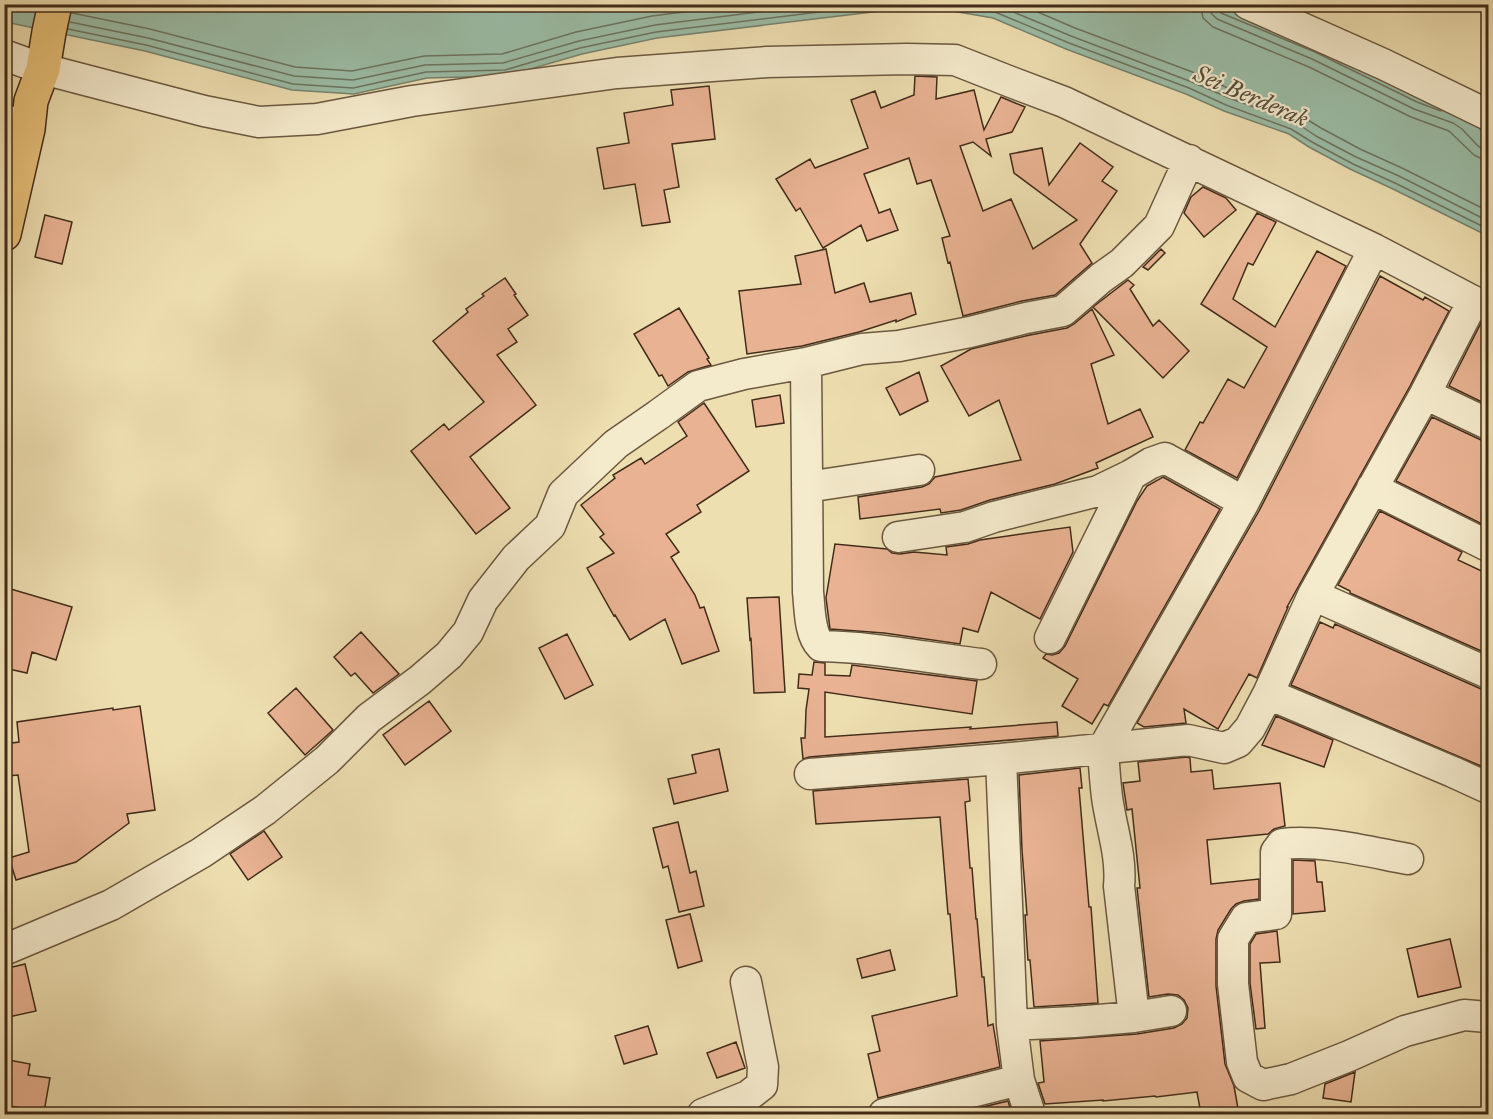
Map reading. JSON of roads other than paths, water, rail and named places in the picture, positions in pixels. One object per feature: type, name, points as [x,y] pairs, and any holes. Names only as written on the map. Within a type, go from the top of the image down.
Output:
[{"type":"main road","points":[[4,234],[16,124],[32,101],[43,69],[52,18]]},
{"type":"street","points":[[1248,4],[1293,14],[1383,64],[1488,115]]},
{"type":"street","points":[[4,56],[43,69],[204,111],[259,122],[317,119],[412,100],[617,73],[767,62],[955,60],[1064,102],[1374,249],[1481,304],[1425,394],[1372,488],[1313,595],[1268,694],[1250,728],[1238,742],[1224,748],[1188,741],[810,774]]},
{"type":"street","points":[[4,950],[111,905],[201,853],[265,810],[327,760],[369,718],[449,655],[468,632],[483,600],[503,574],[516,558],[550,526],[563,494],[616,444],[698,386],[862,349],[899,346],[1063,311],[1122,263],[1159,226],[1189,160]]},
{"type":"street","points":[[1134,1017],[1119,886],[1117,846],[1107,796],[1103,749],[1244,502],[1374,249]]},
{"type":"street","points":[[806,363],[810,606],[817,641],[822,646],[891,651],[981,664]]},
{"type":"street","points":[[1425,394],[1488,424]]},
{"type":"street","points":[[898,537],[965,527],[1098,491],[1165,458],[1244,502]]},
{"type":"street","points":[[807,487],[919,470]]},
{"type":"street","points":[[1050,638],[1131,476]]},
{"type":"street","points":[[1372,488],[1488,546]]},
{"type":"street","points":[[1313,595],[1488,673]]},
{"type":"street","points":[[1268,694],[1488,788]]},
{"type":"street","points":[[1001,759],[1012,1025],[1019,1080],[1030,1114]]},
{"type":"street","points":[[1408,859],[1338,846],[1293,843],[1282,844],[1276,852],[1276,914],[1246,918],[1233,939],[1233,984],[1242,1062],[1248,1077],[1263,1085],[1291,1079],[1406,1031],[1464,1015],[1488,1017]]},
{"type":"street","points":[[703,1114],[748,1096],[762,1085],[763,1067],[746,982]]},
{"type":"street","points":[[1012,1025],[1134,1017],[1171,1011]]},
{"type":"street","points":[[884,1114],[1019,1080]]},
{"type":"water","name":"Sei Berderak","points":[[5,4],[1217,5],[1318,47],[1471,119],[1488,138],[1488,236],[1350,169],[1289,134],[1224,111],[993,18],[923,6],[657,38],[582,54],[506,76],[427,78],[354,94],[292,90],[145,51],[5,22]]}]
